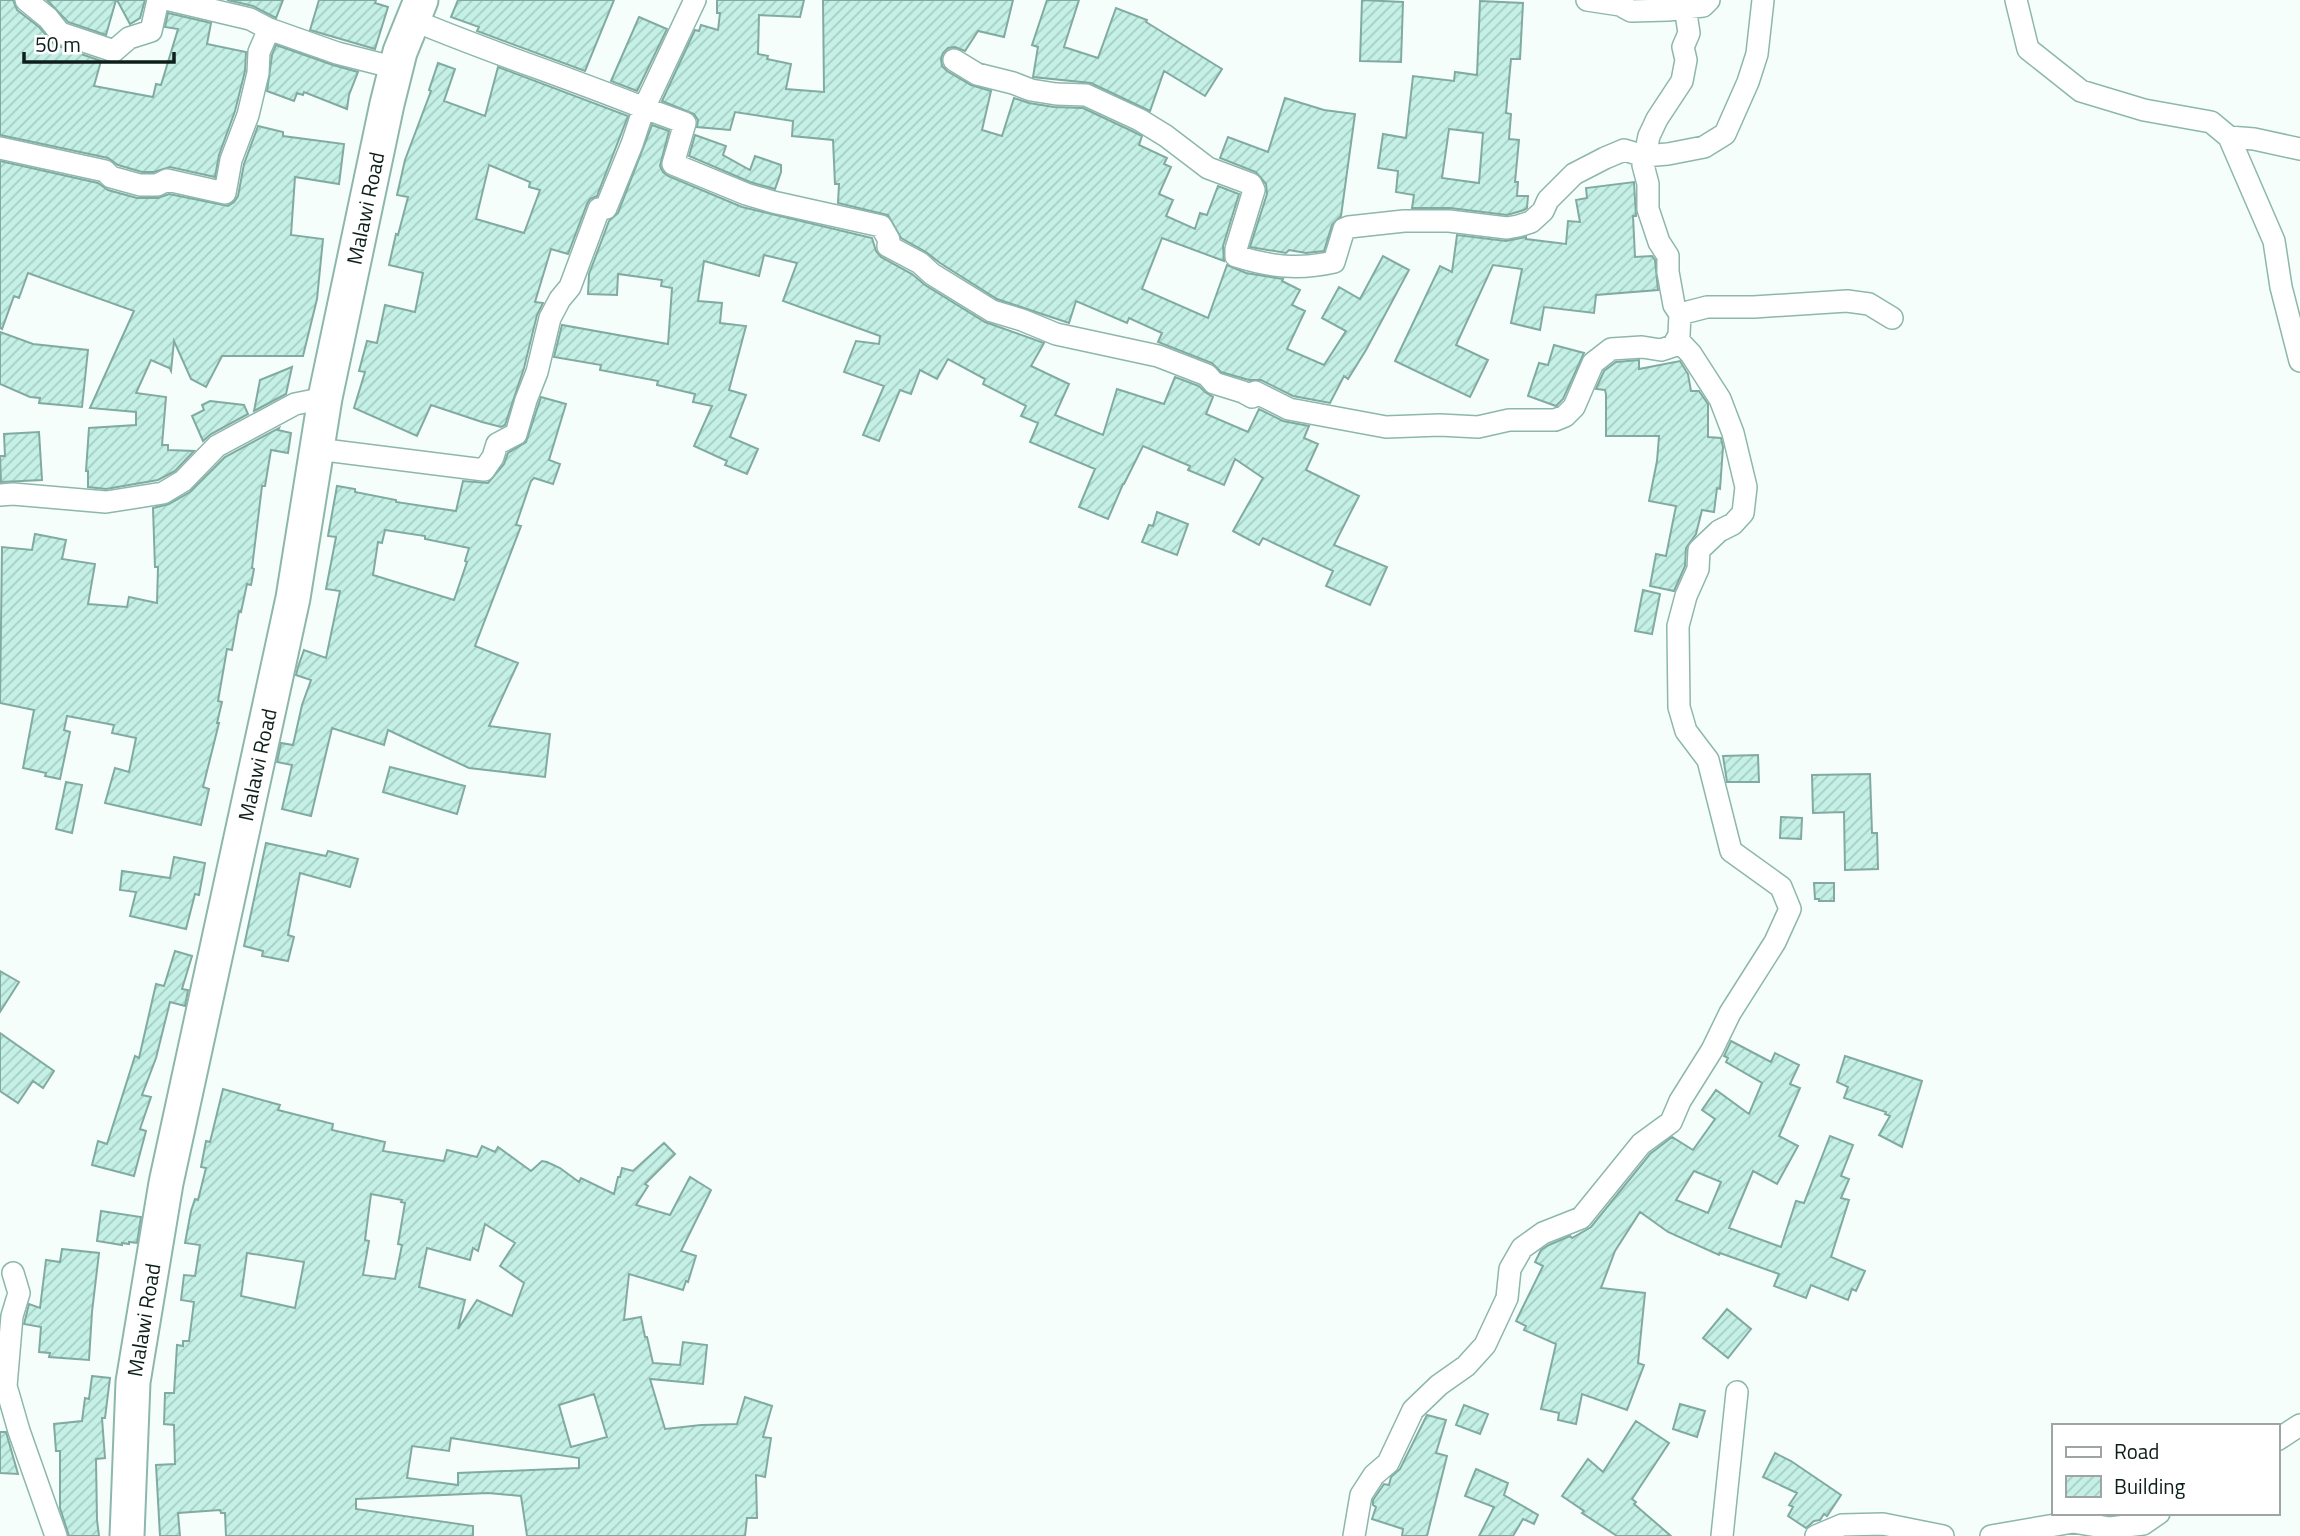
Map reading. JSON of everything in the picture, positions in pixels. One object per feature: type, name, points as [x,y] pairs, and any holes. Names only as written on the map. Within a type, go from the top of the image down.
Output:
[{"type":"main road","name":"Malawi Road","points":[[127,1536],[133,1382],[166,1183],[293,598],[325,398],[396,68],[417,10]]},
{"type":"street","points":[[26,0],[48,18],[60,33],[114,51],[130,38],[151,31],[158,0]]},
{"type":"street","points":[[170,0],[250,19],[269,29],[337,54],[396,68]]},
{"type":"street","points":[[317,449],[484,470],[493,457],[497,444],[516,434],[537,372],[550,318],[560,299],[570,288],[599,209],[606,208],[644,108],[695,0]]},
{"type":"street","points":[[1587,0],[1620,5],[1631,11],[1703,6],[1709,0]]},
{"type":"street","points":[[954,60],[977,74],[1031,90],[1086,95],[1140,120],[1208,168],[1251,184],[1254,190],[1236,256],[1277,267],[1311,267],[1334,262],[1344,229],[1349,227],[1449,221],[1507,228],[1531,222],[1574,174],[1624,150],[1644,156],[1704,147],[1725,134],[1748,82],[1757,54],[1763,0]]},
{"type":"street","points":[[2016,0],[2028,49],[2081,92],[2144,110],[2211,122],[2229,136],[2274,241],[2281,287],[2300,361]]},
{"type":"street","points":[[417,10],[480,48],[573,79],[685,124],[673,164],[746,194],[881,226],[888,246],[920,263],[932,274],[992,311],[1056,334],[1157,355],[1207,375],[1214,383],[1252,397],[1255,392],[1289,409],[1386,427],[1478,427],[1509,420],[1555,420],[1566,416],[1574,407],[1593,363],[1611,349],[1642,347],[1661,350],[1673,346],[1677,339],[1680,314],[1674,305],[1668,256],[1659,242],[1648,209],[1648,184],[1643,165],[1649,136],[1682,81],[1686,60],[1683,47],[1689,33],[1685,7]]},
{"type":"street","points":[[0,148],[105,171],[111,177],[140,185],[157,186],[167,180],[225,193],[231,160],[248,116],[258,73],[259,52],[269,29]]},
{"type":"street","points":[[2229,136],[2300,149]]},
{"type":"street","points":[[1680,314],[1707,307],[1847,301],[1869,304],[1892,318]]},
{"type":"street","points":[[1354,1536],[1361,1495],[1374,1475],[1388,1462],[1413,1410],[1439,1385],[1466,1366],[1485,1345],[1507,1298],[1510,1269],[1522,1248],[1543,1233],[1581,1218],[1641,1144],[1671,1122],[1680,1101],[1712,1051],[1730,1013],[1775,942],[1790,909],[1781,887],[1731,851],[1708,760],[1686,731],[1679,707],[1678,626],[1686,596],[1698,569],[1699,550],[1743,513],[1746,486],[1733,433],[1720,399],[1691,354],[1677,339]]},
{"type":"street","points":[[0,495],[106,502],[163,493],[183,481],[217,446],[295,404],[325,398]]},
{"type":"street","points":[[13,1273],[19,1293],[12,1316],[3,1390],[56,1536]]},
{"type":"street","points":[[1723,1536],[1737,1392]]},
{"type":"street","points":[[2279,1439],[2300,1426]]},
{"type":"street","points":[[1991,1536],[2073,1522],[2110,1528],[2143,1524],[2156,1515]]},
{"type":"street","points":[[1816,1536],[1842,1525],[1883,1524],[1942,1536]]},
{"type":"building","points":[[0,0],[13,0],[17,10],[39,27],[55,45],[101,61],[94,86],[153,97],[156,84],[161,85],[178,29],[165,27],[168,13],[211,23],[207,44],[246,52],[245,71],[235,111],[219,155],[215,177],[170,167],[154,172],[142,172],[118,165],[108,158],[0,135]]},
{"type":"building","points":[[47,0],[116,0],[106,35],[68,22]]},
{"type":"building","points":[[117,0],[145,0],[140,18],[130,24]]},
{"type":"building","points":[[227,0],[283,0],[276,18],[253,6]]},
{"type":"building","points":[[319,0],[376,0],[375,3],[388,7],[375,49],[310,30]]},
{"type":"building","points":[[458,0],[614,0],[585,71],[477,31],[479,27],[451,17]]},
{"type":"building","points":[[717,0],[804,0],[800,17],[759,15],[758,54],[768,56],[767,59],[791,64],[786,89],[824,92],[823,0],[1013,0],[1004,37],[978,31],[965,51],[955,47],[948,48],[941,59],[942,66],[947,71],[971,85],[991,91],[982,130],[1002,136],[1014,98],[1054,107],[1083,108],[1142,136],[1139,145],[1167,158],[1164,164],[1171,167],[1159,194],[1173,200],[1166,216],[1195,229],[1200,213],[1207,215],[1218,186],[1239,194],[1223,246],[1224,261],[1162,238],[1142,289],[1208,318],[1227,265],[1246,273],[1283,279],[1282,281],[1300,290],[1292,305],[1305,311],[1287,349],[1324,365],[1346,331],[1322,318],[1339,287],[1360,299],[1383,256],[1409,270],[1366,350],[1348,379],[1344,376],[1330,403],[1293,396],[1261,380],[1249,380],[1221,372],[1212,363],[1158,342],[1162,333],[1129,318],[1127,323],[1076,301],[1069,323],[997,299],[901,238],[888,215],[838,203],[839,184],[835,184],[833,140],[792,136],[793,121],[735,112],[730,130],[697,127],[698,120],[694,114],[662,101],[695,30],[699,31],[701,25],[718,30],[720,13],[717,13]]},
{"type":"building","points":[[1047,0],[1079,0],[1064,47],[1098,58],[1116,8],[1147,20],[1146,22],[1222,69],[1205,96],[1164,71],[1150,111],[1091,83],[1033,77],[1038,47],[1032,45]]},
{"type":"building","points":[[1362,0],[1403,2],[1401,62],[1360,61]]},
{"type":"building","points":[[1480,1],[1523,3],[1520,59],[1511,59],[1506,113],[1511,114],[1509,139],[1519,140],[1515,182],[1518,182],[1517,196],[1528,196],[1527,208],[1507,215],[1450,208],[1412,208],[1414,195],[1396,192],[1398,171],[1378,168],[1383,134],[1406,138],[1413,76],[1454,81],[1455,72],[1477,75]],"holes":[[[1449,129],[1483,133],[1479,183],[1442,178]]]},
{"type":"building","points":[[639,17],[667,29],[637,91],[611,81]]},
{"type":"building","points":[[276,45],[358,72],[347,109],[304,92],[303,95],[297,93],[294,101],[267,91]]},
{"type":"building","points":[[438,63],[455,69],[444,101],[485,116],[498,67],[628,116],[597,196],[587,204],[568,254],[551,249],[535,302],[543,303],[537,315],[524,368],[505,425],[501,427],[482,422],[431,405],[417,436],[354,408],[365,372],[359,371],[367,341],[377,343],[385,305],[415,312],[423,273],[389,265],[408,197],[397,195],[405,160],[431,91],[429,90]],"holes":[[[489,165],[530,182],[529,187],[540,190],[524,233],[476,219]]]},
{"type":"building","points":[[1285,98],[1324,110],[1355,114],[1341,216],[1332,225],[1324,251],[1306,253],[1289,250],[1286,253],[1250,247],[1267,194],[1266,184],[1256,172],[1220,158],[1228,137],[1268,152]]},
{"type":"building","points":[[652,125],[669,131],[660,166],[668,176],[742,207],[872,238],[881,257],[985,322],[1044,343],[1031,366],[1069,384],[1055,415],[1103,435],[1117,389],[1164,404],[1175,377],[1199,386],[1213,397],[1206,414],[1248,432],[1259,409],[1283,421],[1309,426],[1304,438],[1318,444],[1306,470],[1359,496],[1334,545],[1387,567],[1370,605],[1326,586],[1333,571],[1263,538],[1259,545],[1233,531],[1263,478],[1235,459],[1224,485],[1188,470],[1190,466],[1143,446],[1108,519],[1079,507],[1095,469],[1030,442],[1038,423],[1021,416],[1026,406],[983,384],[985,379],[948,359],[937,379],[920,370],[911,394],[900,390],[879,441],[863,435],[884,386],[844,372],[856,341],[879,344],[880,336],[783,301],[797,263],[764,255],[759,276],[704,261],[698,301],[722,303],[720,323],[746,326],[729,390],[746,395],[730,437],[758,449],[747,474],[725,465],[727,461],[694,446],[712,406],[693,402],[695,394],[657,385],[658,381],[600,370],[601,365],[554,357],[562,325],[668,344],[672,288],[661,286],[662,280],[618,274],[617,295],[588,294],[589,274],[609,221],[618,213]]},
{"type":"building","points":[[258,126],[283,132],[283,136],[344,144],[339,184],[295,177],[291,235],[323,239],[317,299],[303,356],[222,356],[206,387],[191,379],[174,341],[171,371],[169,367],[151,360],[136,393],[166,397],[162,445],[168,445],[168,450],[194,451],[175,471],[158,480],[106,489],[88,487],[86,471],[89,428],[136,425],[136,412],[90,408],[134,311],[28,273],[19,298],[14,296],[2,329],[0,328],[0,161],[98,183],[108,190],[137,198],[158,198],[169,194],[228,206],[238,196],[244,164]]},
{"type":"building","points":[[695,135],[726,146],[723,155],[750,170],[755,156],[781,165],[775,189],[750,182],[689,156]]},
{"type":"building","points":[[1634,182],[1635,257],[1652,256],[1655,260],[1658,290],[1596,295],[1594,313],[1544,307],[1540,330],[1511,323],[1522,269],[1493,265],[1456,345],[1488,360],[1470,397],[1395,361],[1440,266],[1452,272],[1457,235],[1506,241],[1526,237],[1566,244],[1568,221],[1580,222],[1576,200],[1587,198],[1586,188]]},
{"type":"building","points":[[0,332],[33,344],[88,350],[82,407],[39,403],[40,398],[30,397],[0,384]]},
{"type":"building","points":[[1554,345],[1584,353],[1563,399],[1556,406],[1528,396],[1539,363],[1548,365]]},
{"type":"building","points":[[1639,360],[1639,369],[1680,361],[1688,374],[1691,391],[1699,391],[1708,404],[1708,437],[1721,438],[1723,447],[1720,489],[1717,488],[1714,512],[1702,510],[1696,534],[1686,548],[1685,566],[1674,591],[1650,586],[1656,554],[1666,556],[1676,506],[1649,501],[1659,436],[1606,436],[1606,394],[1605,390],[1596,389],[1604,371],[1616,362]]},
{"type":"building","points":[[292,367],[286,394],[254,411],[260,380]]},
{"type":"building","points":[[541,397],[566,404],[549,460],[560,464],[553,484],[534,478],[531,481],[516,525],[521,526],[475,646],[518,663],[489,726],[550,734],[545,777],[469,768],[388,730],[384,745],[332,728],[311,816],[282,809],[292,765],[277,762],[281,743],[293,745],[311,680],[296,675],[298,667],[304,650],[326,658],[340,591],[326,589],[336,537],[328,536],[337,486],[396,502],[456,511],[463,481],[488,483],[504,464],[508,453],[526,442]],"holes":[[[385,530],[425,536],[425,539],[469,548],[454,600],[373,575],[378,542],[382,543]]]},
{"type":"building","points":[[210,401],[244,405],[248,414],[203,441],[192,416],[204,410],[202,405]]},
{"type":"building","points":[[279,428],[278,430],[291,433],[288,453],[271,450],[265,486],[262,486],[254,569],[251,585],[247,584],[241,612],[239,611],[232,650],[227,649],[218,701],[222,702],[219,723],[203,787],[209,789],[201,825],[105,803],[115,768],[129,772],[136,738],[112,733],[114,725],[67,716],[64,730],[70,732],[60,779],[23,768],[34,710],[0,703],[2,547],[32,550],[35,534],[66,540],[62,559],[95,564],[88,604],[127,607],[129,597],[157,603],[158,567],[155,567],[153,508],[169,504],[190,492],[225,457]]},
{"type":"building","points":[[39,432],[42,480],[1,482],[0,456],[5,456],[4,434]]},
{"type":"building","points":[[1157,512],[1188,524],[1177,555],[1142,542],[1149,525],[1153,526]]},
{"type":"building","points":[[1643,590],[1660,594],[1652,634],[1635,631]]},
{"type":"building","points":[[1758,755],[1759,782],[1727,782],[1723,756]]},
{"type":"building","points":[[390,767],[465,786],[457,814],[383,792]]},
{"type":"building","points":[[1870,774],[1872,833],[1877,833],[1878,869],[1845,870],[1844,812],[1813,813],[1812,775]]},
{"type":"building","points":[[66,782],[82,785],[72,833],[56,829]]},
{"type":"building","points":[[1781,817],[1802,818],[1801,839],[1780,838]]},
{"type":"building","points":[[266,843],[326,856],[328,851],[358,859],[350,887],[300,873],[288,935],[294,937],[288,961],[262,956],[263,951],[244,946]]},
{"type":"building","points":[[174,857],[205,863],[199,895],[195,894],[186,929],[130,916],[136,892],[120,890],[122,871],[170,878]]},
{"type":"building","points":[[1814,883],[1834,883],[1834,901],[1815,899]]},
{"type":"building","points":[[175,951],[192,956],[182,989],[188,990],[185,1006],[170,1002],[156,1058],[142,1095],[151,1097],[140,1129],[146,1131],[134,1176],[92,1165],[98,1141],[107,1144],[135,1056],[139,1058],[156,984],[164,986]]},
{"type":"building","points":[[0,971],[19,982],[0,1012]]},
{"type":"building","points":[[0,1033],[54,1071],[43,1088],[33,1081],[18,1103],[0,1091]]},
{"type":"building","points":[[1731,1041],[1771,1062],[1775,1053],[1799,1065],[1790,1084],[1800,1088],[1779,1136],[1798,1146],[1777,1184],[1753,1171],[1729,1228],[1781,1247],[1796,1201],[1804,1203],[1830,1136],[1853,1145],[1841,1176],[1849,1179],[1841,1198],[1849,1200],[1831,1257],[1865,1271],[1856,1291],[1852,1289],[1848,1300],[1811,1285],[1806,1298],[1774,1286],[1779,1274],[1720,1253],[1719,1255],[1668,1232],[1640,1212],[1615,1251],[1601,1288],[1645,1293],[1638,1363],[1644,1365],[1627,1410],[1582,1394],[1576,1424],[1558,1420],[1559,1413],[1541,1409],[1556,1344],[1524,1330],[1526,1326],[1516,1321],[1543,1266],[1535,1262],[1541,1250],[1549,1245],[1570,1236],[1572,1238],[1591,1227],[1650,1154],[1672,1137],[1693,1150],[1715,1119],[1702,1110],[1716,1090],[1749,1114],[1762,1083],[1726,1062],[1728,1058],[1724,1056]],"holes":[[[1694,1171],[1721,1182],[1708,1213],[1676,1200]]]},
{"type":"building","points":[[1845,1056],[1922,1081],[1902,1147],[1879,1135],[1890,1116],[1885,1114],[1886,1112],[1844,1098],[1848,1087],[1837,1082]]},
{"type":"building","points":[[223,1089],[280,1105],[278,1110],[333,1124],[332,1130],[385,1142],[383,1151],[444,1161],[447,1150],[477,1157],[482,1146],[495,1152],[498,1147],[531,1171],[542,1161],[547,1162],[579,1182],[581,1178],[614,1194],[622,1168],[633,1171],[664,1143],[675,1154],[645,1184],[648,1186],[636,1205],[670,1215],[690,1177],[711,1190],[681,1251],[696,1256],[683,1290],[629,1274],[624,1320],[641,1317],[653,1363],[680,1365],[683,1342],[707,1345],[703,1384],[650,1379],[665,1429],[737,1424],[745,1397],[772,1406],[763,1437],[771,1438],[765,1477],[756,1475],[757,1518],[747,1518],[745,1536],[527,1536],[521,1496],[488,1493],[356,1499],[356,1509],[473,1526],[473,1536],[226,1536],[225,1513],[220,1510],[178,1513],[180,1536],[160,1536],[156,1465],[175,1464],[174,1425],[164,1424],[165,1393],[174,1393],[177,1345],[183,1346],[183,1341],[189,1341],[194,1302],[181,1300],[184,1275],[195,1276],[200,1245],[185,1243],[191,1211],[195,1199],[198,1200],[206,1168],[201,1167],[206,1141],[210,1142]],"holes":[[[371,1194],[402,1200],[401,1202],[405,1203],[398,1244],[402,1245],[395,1279],[363,1275],[369,1241],[365,1240]],[[485,1224],[515,1243],[500,1266],[524,1283],[512,1316],[477,1300],[458,1329],[465,1300],[419,1287],[427,1248],[470,1260],[473,1248],[478,1251]],[[247,1253],[304,1262],[295,1308],[241,1296]],[[594,1394],[607,1437],[571,1447],[559,1405]],[[451,1438],[579,1458],[579,1468],[458,1473],[458,1485],[407,1478],[412,1446],[449,1451]]]},
{"type":"building","points":[[101,1211],[141,1217],[137,1243],[122,1245],[97,1241]]},
{"type":"building","points":[[62,1249],[99,1253],[89,1360],[49,1357],[50,1353],[39,1352],[41,1327],[24,1324],[29,1304],[40,1308],[46,1260],[60,1262]]},
{"type":"building","points":[[1727,1309],[1751,1329],[1728,1358],[1703,1338]]},
{"type":"building","points":[[92,1376],[110,1378],[105,1418],[102,1418],[105,1458],[96,1459],[99,1536],[69,1536],[60,1508],[60,1451],[56,1451],[54,1424],[82,1421]]},
{"type":"building","points":[[1680,1404],[1705,1411],[1697,1437],[1673,1429]]},
{"type":"building","points":[[1464,1405],[1488,1414],[1480,1434],[1456,1425]]},
{"type":"building","points":[[1427,1415],[1446,1420],[1436,1453],[1447,1456],[1427,1536],[1402,1536],[1403,1529],[1372,1519],[1376,1507],[1373,1500],[1384,1484],[1389,1485],[1391,1477],[1400,1469]]},
{"type":"building","points":[[1636,1421],[1669,1443],[1632,1499],[1636,1502],[1634,1504],[1671,1536],[1617,1536],[1562,1496],[1588,1459],[1603,1472]]},
{"type":"building","points":[[0,1432],[6,1432],[18,1474],[0,1473]]},
{"type":"building","points":[[1775,1453],[1841,1495],[1827,1516],[1824,1514],[1820,1520],[1814,1521],[1806,1528],[1788,1516],[1793,1507],[1789,1505],[1797,1493],[1763,1477]]},
{"type":"building","points":[[1476,1469],[1508,1483],[1504,1495],[1538,1515],[1534,1524],[1523,1519],[1513,1536],[1479,1536],[1494,1507],[1465,1496]]}]
